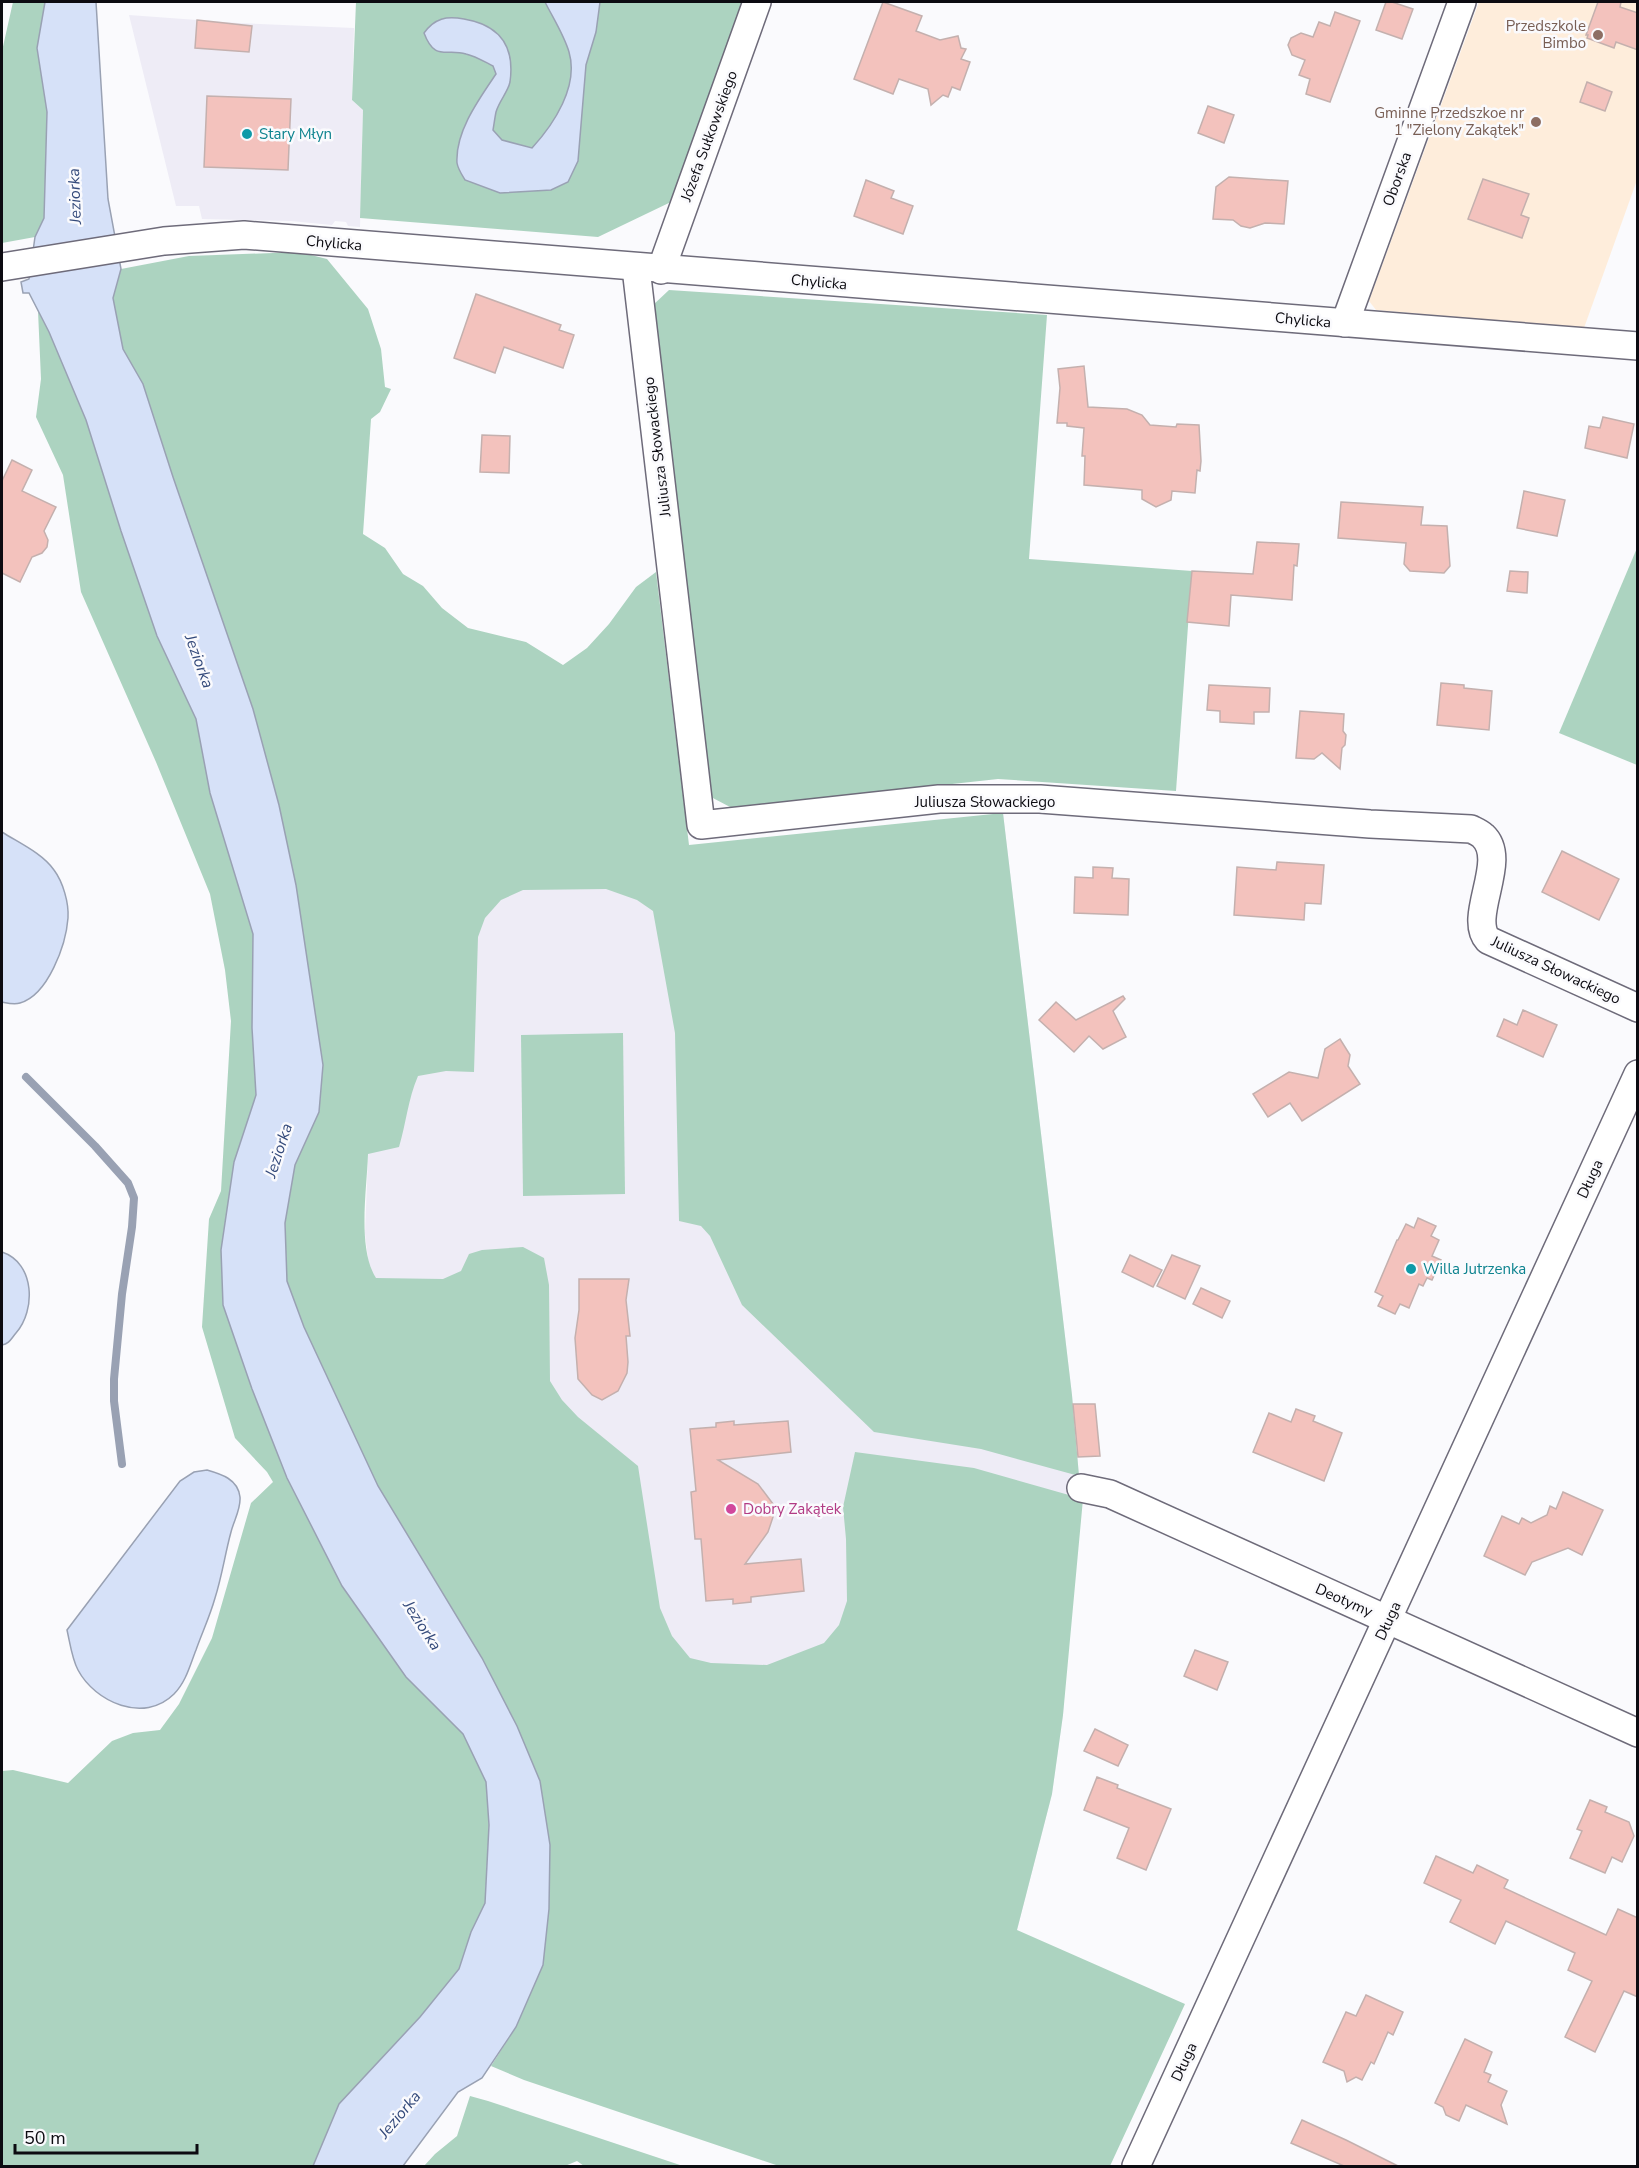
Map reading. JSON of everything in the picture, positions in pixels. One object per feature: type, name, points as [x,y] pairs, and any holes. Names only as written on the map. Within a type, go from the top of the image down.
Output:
[{"type":"street","name":"Józefa Sułkowskiego","points":[[648,268],[757,2]]},
{"type":"street","name":"Oborska","points":[[1345,324],[1462,2]]},
{"type":"street","name":"Chylicka","points":[[2,267],[164,242],[244,236],[1638,346]]},
{"type":"street","name":"Juliusza Słowackiego","points":[[648,268],[701,825],[939,799],[1028,799],[1370,824],[1471,828],[1485,837],[1490,850],[1492,868],[1481,924],[1483,934],[1488,940],[1638,1008]]},
{"type":"street","name":"Długa","points":[[1136,2166],[1638,1074]]},
{"type":"street","name":"Deotymy","points":[[1081,1488],[1110,1494],[1638,1733]]},
{"type":"shaded area","name":"Gminne Przedszkoe nr 1 \"Zielony Zakątek\"","points":[[1479,2],[1637,2],[1637,180],[1584,328],[1376,310],[1369,301]]},
{"type":"shaded area","points":[[129,15],[354,28],[352,100],[363,110],[360,227],[348,226],[346,222],[335,221],[332,225],[291,221],[202,219],[199,206],[176,206]]},
{"type":"shaded area","points":[[1003,813],[1072,1395],[1079,1476],[1063,1715],[1052,1794],[1017,1930],[779,2166],[369,1268],[365,1233],[370,1108],[424,883]]},
{"type":"green space","points":[[13,2],[45,2],[37,48],[47,112],[44,218],[35,237],[2,243],[2,51]]},
{"type":"green space","points":[[356,2],[745,2],[673,201],[598,237],[360,218],[363,110],[352,100]]},
{"type":"green space","points":[[299,252],[327,259],[368,309],[381,349],[385,387],[391,389],[380,412],[371,419],[363,534],[385,548],[403,574],[423,586],[442,608],[468,628],[526,642],[563,665],[587,648],[609,624],[636,587],[656,572],[689,845],[1003,813],[1072,1395],[1079,1476],[981,1449],[874,1432],[742,1305],[710,1236],[701,1226],[679,1221],[675,1033],[653,911],[637,900],[606,889],[523,890],[501,900],[485,918],[478,937],[474,1072],[446,1071],[418,1076],[399,1147],[368,1154],[365,1235],[370,1265],[376,1278],[443,1279],[461,1271],[469,1254],[482,1250],[523,1247],[544,1258],[549,1285],[550,1381],[562,1400],[578,1417],[638,1466],[660,1608],[672,1636],[690,1658],[711,1663],[767,1665],[824,1643],[839,1625],[847,1601],[843,1507],[855,1452],[974,1468],[1083,1499],[1063,1715],[1052,1794],[1017,1930],[1185,2004],[1110,2166],[779,2166],[524,2080],[491,2066],[516,2027],[550,1845],[540,1781],[517,1726],[482,1658],[378,1486],[304,1327],[287,1281],[285,1223],[295,1165],[319,1112],[323,1065],[279,805],[253,709],[143,384],[123,349],[113,298],[121,269],[189,256]]},
{"type":"green space","points":[[669,290],[1047,315],[1029,559],[1192,571],[1176,791],[998,779],[732,808],[709,796],[652,306]]},
{"type":"green space","points":[[38,311],[86,420],[157,636],[196,719],[210,793],[253,934],[252,1028],[256,1095],[234,1162],[221,1250],[223,1305],[252,1389],[287,1478],[342,1586],[406,1677],[463,1734],[486,1782],[489,1825],[485,1903],[471,1932],[459,1969],[420,2017],[339,2104],[313,2166],[2,2166],[2,1771],[13,1770],[68,1783],[112,1741],[133,1733],[160,1730],[179,1704],[212,1638],[251,1503],[273,1482],[267,1472],[235,1438],[202,1327],[209,1219],[221,1191],[231,1021],[225,970],[210,894],[156,762],[81,592],[63,475],[36,417],[41,379]]},
{"type":"green space","points":[[1637,548],[1637,765],[1559,733]]},
{"type":"green space","points":[[623,1033],[625,1194],[523,1196],[521,1035]]},
{"type":"green space","points":[[470,2096],[683,2166],[584,2166],[577,2161],[565,2166],[424,2166],[457,2136]]},
{"type":"water","name":"Jeziorka","points":[[45,2],[96,2],[108,199],[121,269],[113,298],[123,349],[143,384],[253,709],[279,805],[296,885],[323,1065],[319,1112],[295,1165],[285,1223],[287,1281],[304,1327],[378,1486],[482,1658],[517,1726],[540,1781],[550,1845],[549,1909],[543,1965],[516,2027],[482,2078],[458,2092],[403,2166],[313,2166],[339,2104],[420,2017],[459,1969],[471,1932],[485,1903],[489,1825],[486,1782],[463,1734],[406,1677],[342,1586],[287,1478],[252,1389],[223,1305],[221,1250],[234,1162],[256,1095],[252,1028],[253,934],[210,793],[196,719],[157,636],[86,420],[49,332],[29,293],[23,293],[21,282],[29,279],[35,237],[44,218],[47,112],[37,48]]},
{"type":"water","points":[[545,2],[600,2],[596,32],[586,65],[578,161],[568,182],[551,190],[500,193],[465,180],[457,163],[457,151],[464,128],[469,116],[496,74],[493,66],[466,54],[437,51],[432,48],[424,33],[437,21],[452,18],[477,22],[496,32],[507,48],[511,69],[509,86],[497,108],[493,130],[502,140],[532,148],[563,104],[571,78],[567,46]]},
{"type":"water","points":[[2,832],[37,853],[49,864],[63,887],[68,912],[64,942],[54,968],[39,990],[30,998],[15,1004],[2,1002]]},
{"type":"water","points":[[2,1252],[21,1266],[29,1288],[29,1300],[22,1323],[10,1341],[2,1345]]},
{"type":"water","points":[[207,1470],[232,1482],[239,1491],[240,1501],[220,1582],[187,1673],[174,1694],[162,1703],[135,1708],[108,1700],[86,1681],[78,1670],[67,1630],[180,1481],[194,1472]]},
{"type":"building","points":[[883,2],[922,16],[916,31],[940,40],[958,36],[961,48],[966,49],[961,59],[970,62],[960,90],[952,87],[948,97],[943,95],[931,105],[928,89],[899,79],[893,94],[854,79]]},
{"type":"building","points":[[1386,2],[1413,9],[1402,39],[1376,30]]},
{"type":"building","points":[[1598,2],[1621,2],[1620,7],[1638,13],[1638,50],[1616,42],[1614,48],[1587,38],[1588,35],[1586,35]]},
{"type":"building","points":[[1335,12],[1360,21],[1330,102],[1306,94],[1310,79],[1299,75],[1305,60],[1292,55],[1288,45],[1291,38],[1301,33],[1313,37],[1319,22],[1330,26]]},
{"type":"building","points":[[197,20],[252,26],[249,52],[195,48]]},
{"type":"building","points":[[1587,82],[1612,92],[1605,111],[1580,102]]},
{"type":"building","name":"Stary Młyn","points":[[207,96],[291,99],[288,170],[204,167]]},
{"type":"building","points":[[1208,106],[1234,115],[1224,143],[1198,133]]},
{"type":"building","points":[[1229,177],[1288,181],[1284,224],[1265,223],[1250,228],[1241,226],[1233,220],[1213,219],[1216,187]]},
{"type":"building","points":[[1483,179],[1529,194],[1521,215],[1529,218],[1522,238],[1468,219]]},
{"type":"building","points":[[866,180],[894,191],[891,198],[913,206],[903,234],[854,216]]},
{"type":"building","points":[[476,294],[561,325],[559,330],[574,335],[563,368],[504,347],[495,373],[454,358]]},
{"type":"building","points":[[1084,366],[1088,407],[1127,409],[1142,415],[1150,425],[1176,427],[1177,424],[1199,425],[1201,461],[1200,471],[1197,470],[1195,493],[1172,491],[1171,500],[1156,507],[1142,499],[1142,490],[1084,485],[1085,456],[1082,456],[1084,428],[1067,426],[1067,423],[1057,423],[1060,388],[1058,369]]},
{"type":"building","points":[[1603,417],[1634,424],[1627,458],[1585,448],[1589,426],[1600,428]]},
{"type":"building","points":[[482,435],[510,436],[509,473],[480,472]]},
{"type":"building","points":[[12,460],[32,470],[22,491],[56,507],[44,531],[48,540],[47,547],[42,553],[32,557],[20,582],[2,573],[2,481]]},
{"type":"building","points":[[1524,491],[1565,500],[1557,536],[1517,528]]},
{"type":"building","points":[[1341,502],[1423,507],[1421,525],[1447,526],[1450,566],[1444,573],[1410,571],[1404,564],[1406,543],[1338,538]]},
{"type":"building","points":[[1257,542],[1299,544],[1297,566],[1294,565],[1292,600],[1231,595],[1229,626],[1187,622],[1192,571],[1253,574]]},
{"type":"building","points":[[1510,571],[1528,572],[1527,593],[1507,591]]},
{"type":"building","points":[[1441,683],[1492,691],[1489,730],[1437,725]]},
{"type":"building","points":[[1209,685],[1270,688],[1269,712],[1254,712],[1254,724],[1220,722],[1220,711],[1207,710]]},
{"type":"building","points":[[1300,711],[1344,714],[1343,731],[1346,735],[1340,769],[1322,753],[1314,759],[1296,758]]},
{"type":"building","points":[[1562,851],[1619,879],[1599,920],[1542,892]]},
{"type":"building","points":[[1277,862],[1324,865],[1321,904],[1305,903],[1304,920],[1234,915],[1237,867],[1276,870]]},
{"type":"building","points":[[1093,867],[1113,868],[1112,878],[1129,879],[1128,915],[1074,913],[1075,877],[1093,878]]},
{"type":"building","points":[[1123,996],[1125,999],[1113,1011],[1126,1037],[1103,1049],[1089,1036],[1074,1052],[1039,1020],[1056,1002],[1076,1020]]},
{"type":"building","points":[[1523,1010],[1557,1025],[1543,1057],[1497,1036],[1504,1019],[1517,1025]]},
{"type":"building","points":[[1340,1039],[1350,1055],[1348,1066],[1360,1084],[1302,1121],[1290,1103],[1268,1117],[1253,1094],[1289,1072],[1318,1078],[1325,1049]]},
{"type":"building","name":"Willa Jutrzenka","points":[[1418,1218],[1436,1226],[1431,1236],[1439,1240],[1432,1256],[1441,1260],[1432,1280],[1427,1278],[1423,1286],[1419,1284],[1409,1308],[1400,1304],[1395,1314],[1378,1306],[1383,1296],[1375,1292],[1406,1224],[1414,1228]]},
{"type":"building","points":[[1130,1255],[1162,1270],[1153,1287],[1122,1272]]},
{"type":"building","points":[[1172,1255],[1200,1266],[1185,1299],[1157,1286]]},
{"type":"building","points":[[579,1279],[629,1279],[626,1300],[630,1336],[626,1336],[627,1373],[618,1391],[602,1400],[592,1395],[578,1379],[575,1338],[579,1310]]},
{"type":"building","points":[[1201,1288],[1230,1301],[1222,1318],[1193,1304]]},
{"type":"building","points":[[1073,1404],[1095,1404],[1100,1456],[1078,1457]]},
{"type":"building","points":[[1296,1409],[1315,1416],[1313,1421],[1342,1433],[1324,1481],[1253,1452],[1269,1413],[1291,1422]]},
{"type":"building","name":"Dobry Zakątek","points":[[734,1421],[734,1425],[788,1421],[791,1452],[718,1460],[758,1484],[776,1508],[768,1532],[745,1564],[801,1559],[804,1591],[751,1597],[751,1602],[733,1604],[733,1599],[706,1601],[701,1539],[695,1539],[691,1492],[696,1491],[690,1429],[716,1427],[716,1423]]},
{"type":"building","points":[[1563,1492],[1603,1510],[1582,1555],[1568,1548],[1532,1562],[1525,1575],[1484,1556],[1502,1516],[1519,1524],[1522,1518],[1531,1523],[1547,1515],[1550,1506],[1556,1509]]},
{"type":"building","points":[[1195,1650],[1228,1662],[1217,1690],[1184,1676]]},
{"type":"building","points":[[1095,1729],[1128,1745],[1118,1766],[1084,1751]]},
{"type":"building","points":[[1097,1777],[1118,1785],[1117,1788],[1171,1809],[1146,1870],[1117,1858],[1129,1828],[1084,1810]]},
{"type":"building","points":[[1590,1800],[1607,1807],[1605,1812],[1629,1822],[1634,1836],[1622,1862],[1612,1857],[1605,1873],[1570,1858],[1582,1831],[1577,1829]]},
{"type":"building","points":[[1436,1856],[1473,1873],[1477,1865],[1508,1880],[1504,1888],[1606,1935],[1618,1909],[1638,1918],[1638,1997],[1624,1991],[1595,2052],[1565,2037],[1592,1981],[1568,1970],[1575,1953],[1506,1921],[1495,1944],[1450,1922],[1461,1900],[1424,1883]]},
{"type":"building","points":[[1366,1995],[1403,2012],[1393,2035],[1388,2032],[1374,2064],[1371,2062],[1362,2080],[1356,2077],[1347,2082],[1344,2071],[1323,2062],[1346,2012],[1356,2016]]},
{"type":"building","points":[[1465,2039],[1492,2052],[1484,2072],[1491,2075],[1488,2082],[1507,2091],[1501,2105],[1507,2124],[1466,2105],[1459,2121],[1446,2115],[1443,2107],[1435,2103]]},
{"type":"building","points":[[1302,2120],[1398,2166],[1344,2166],[1291,2143]]},
{"type":"waterway","points":[[26,1077],[95,1146],[128,1183],[134,1198],[114,1379],[114,1401],[122,1464]]},
{"type":"place","name":"Przedszkole Bimbo","points":[[1598,35]]},
{"type":"place","name":"Gminne Przedszkoe nr 1 \"Zielony Zakątek\"","points":[[1536,122]]},
{"type":"place","name":"Stary Młyn","points":[[247,134]]},
{"type":"place","name":"Willa Jutrzenka","points":[[1411,1269]]},
{"type":"place","name":"Dobry Zakątek","points":[[731,1509]]}]
